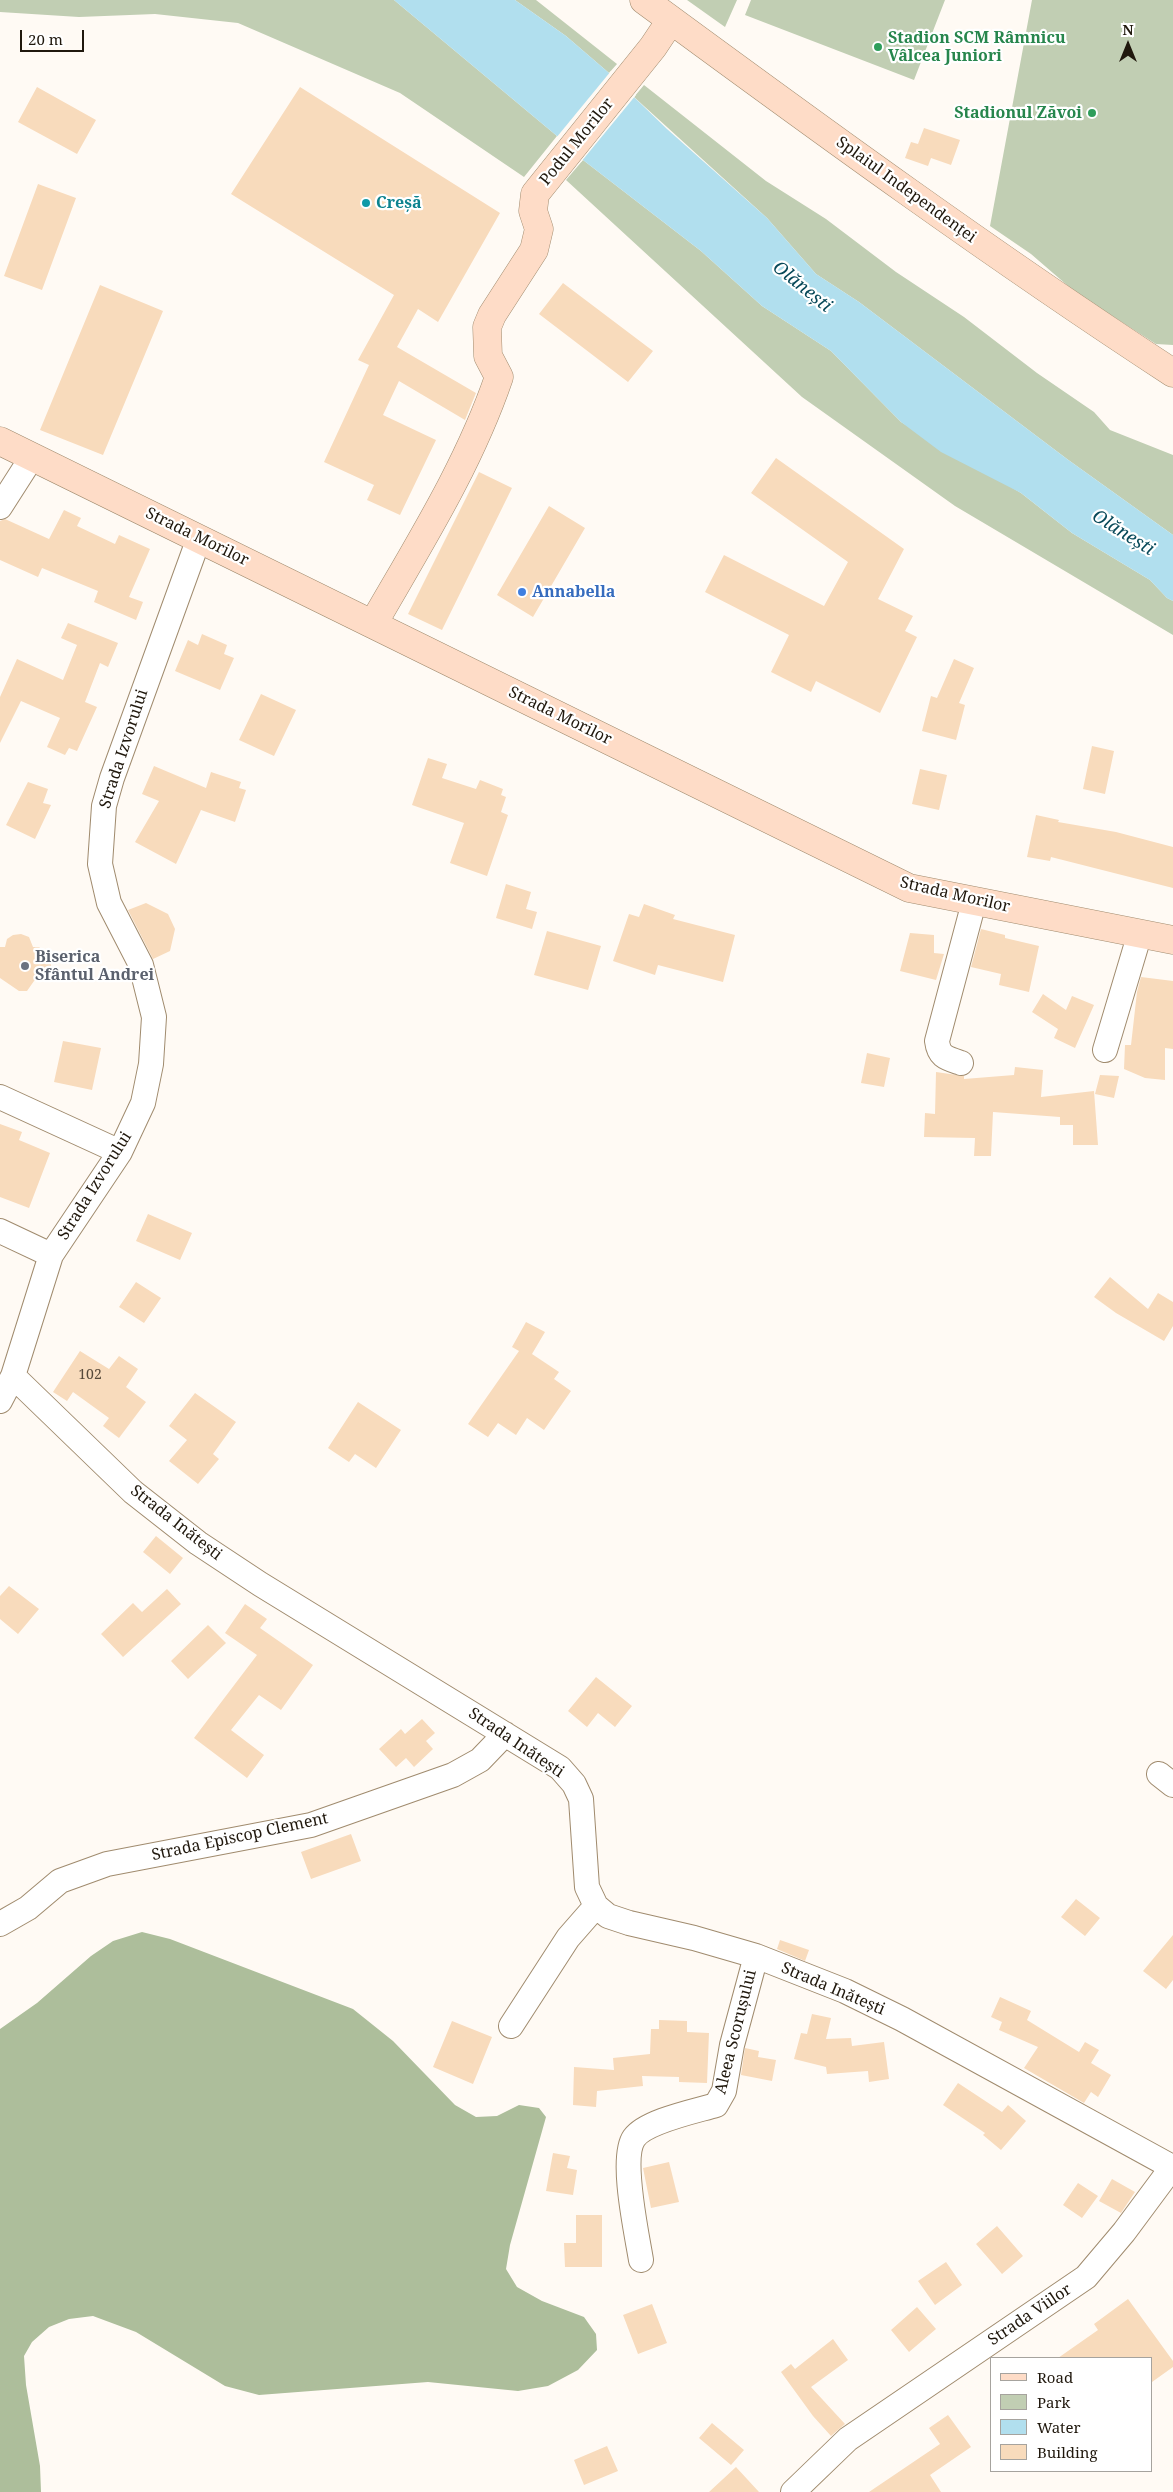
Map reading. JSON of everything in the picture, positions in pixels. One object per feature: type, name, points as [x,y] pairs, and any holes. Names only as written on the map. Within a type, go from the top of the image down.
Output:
[{"type":"street","name":"Splaiul Independenței","points":[[644,0],[898,186],[1034,282],[1173,373]]},
{"type":"street","name":"Podul Morilor","points":[[373,624],[452,485],[488,408],[499,377],[488,356],[487,327],[492,315],[534,250],[539,229],[533,210],[535,194],[653,47],[672,20]]},
{"type":"street","name":"Strada Morilor","points":[[0,441],[909,888],[1173,940]]},
{"type":"street","points":[[0,507],[32,457]]},
{"type":"street","name":"Strada Izvorului","points":[[0,1401],[13,1376],[51,1255],[120,1152],[143,1103],[151,1064],[154,1017],[142,965],[117,921],[103,882],[100,864],[102,815],[112,778],[198,538]]},
{"type":"street","points":[[961,1063],[943,1057],[938,1050],[937,1040],[974,902]]},
{"type":"street","points":[[1105,1050],[1140,933]]},
{"type":"street","points":[[0,1097],[120,1152]]},
{"type":"street","points":[[0,1231],[51,1255]]},
{"type":"street","name":"Strada Inătești","points":[[13,1376],[134,1492],[198,1543],[260,1584],[560,1768],[574,1784],[581,1799],[587,1887],[596,1906],[608,1916],[756,1956],[845,1992],[902,2019],[1172,2166]]},
{"type":"street","name":"Strada Episcop Clement","points":[[0,1924],[28,1908],[60,1881],[106,1864],[311,1825],[453,1775],[480,1760],[505,1734]]},
{"type":"street","points":[[512,2026],[568,1938],[596,1906]]},
{"type":"street","name":"Aleea Scorușului","points":[[641,2260],[631,2193],[629,2156],[634,2138],[650,2126],[716,2106],[724,2091],[732,2045],[756,1956]]},
{"type":"street","name":"Strada Viilor","points":[[793,2492],[848,2439],[1086,2277],[1124,2232],[1172,2166]]},
{"type":"green space","points":[[0,0],[394,0],[557,136],[524,177],[400,93],[238,23],[155,14],[79,17],[0,12]]},
{"type":"green space","points":[[515,0],[536,0],[617,64],[609,73],[566,36]]},
{"type":"green space","points":[[687,0],[737,0],[725,27]]},
{"type":"green space","name":"Stadion SCM Râmnicu Vâlcea Juniori","points":[[751,0],[945,0],[914,80],[745,15]]},
{"type":"green space","name":"Stadionul Zăvoi","points":[[1032,0],[1173,0],[1173,345],[1156,344],[1075,292],[1031,254],[990,226]]},
{"type":"green space","points":[[644,85],[766,181],[826,219],[896,272],[964,317],[1037,373],[1094,412],[1110,430],[1173,455],[1173,535],[1067,459],[859,302],[816,274],[767,218],[634,97]]},
{"type":"green space","points":[[583,160],[701,251],[762,306],[831,351],[901,422],[1021,493],[1072,533],[1150,580],[1167,598],[1173,601],[1173,635],[955,506],[802,397],[566,180]]},
{"type":"green space","points":[[142,1932],[170,1939],[353,2009],[393,2041],[455,2105],[476,2117],[497,2116],[519,2105],[539,2108],[546,2117],[510,2245],[506,2269],[517,2287],[542,2301],[584,2317],[596,2334],[597,2350],[578,2370],[548,2386],[518,2391],[428,2382],[259,2395],[225,2386],[136,2332],[93,2316],[69,2319],[49,2327],[32,2342],[24,2356],[26,2385],[40,2466],[41,2492],[0,2492],[0,2029],[37,2003],[91,1956],[113,1941]]},
{"type":"water","name":"Olănești","points":[[394,0],[515,0],[566,36],[767,218],[816,274],[859,302],[1067,459],[1173,535],[1173,601],[1167,598],[1150,580],[1072,533],[1021,493],[941,452],[901,422],[831,351],[762,306],[701,251],[583,160],[557,136]]},
{"type":"pier","points":[[611,71],[636,95],[581,162],[556,138]]},
{"type":"building","points":[[37,87],[96,120],[77,154],[18,122]]},
{"type":"building","name":"Creșă","points":[[300,87],[500,213],[438,322],[418,309],[397,347],[476,393],[465,420],[399,381],[383,415],[436,440],[400,515],[367,500],[374,485],[324,462],[369,365],[358,360],[394,295],[231,194]]},
{"type":"building","points":[[924,128],[960,140],[951,165],[931,158],[928,166],[905,158],[911,142],[918,144]]},
{"type":"building","points":[[38,184],[76,198],[42,290],[4,276]]},
{"type":"building","points":[[563,283],[653,351],[628,382],[539,314]]},
{"type":"building","points":[[100,285],[163,311],[103,455],[40,430]]},
{"type":"building","points":[[776,458],[904,549],[878,599],[913,616],[905,631],[917,637],[880,713],[816,681],[811,692],[771,672],[789,635],[705,592],[724,555],[824,606],[848,562],[751,493]]},
{"type":"building","points":[[479,472],[512,488],[442,630],[408,614]]},
{"type":"building","points":[[549,506],[585,528],[533,617],[497,595]]},
{"type":"building","points":[[64,510],[81,518],[77,526],[115,544],[119,535],[150,549],[129,597],[143,602],[136,620],[94,602],[98,591],[42,568],[38,577],[0,560],[0,521],[5,519],[49,539]]},
{"type":"building","points":[[68,623],[118,643],[108,667],[100,663],[85,702],[97,707],[77,751],[69,748],[65,755],[47,747],[60,718],[21,701],[0,743],[0,697],[17,659],[63,680],[77,645],[61,638]]},
{"type":"building","points":[[202,634],[227,645],[224,654],[234,658],[220,690],[175,671],[188,640],[198,645]]},
{"type":"building","points":[[954,659],[974,668],[959,703],[965,705],[956,740],[922,731],[931,696],[937,698]]},
{"type":"building","points":[[261,694],[296,710],[274,756],[239,740]]},
{"type":"building","points":[[1092,746],[1114,751],[1105,794],[1083,789]]},
{"type":"building","points":[[428,758],[447,764],[442,778],[476,789],[480,780],[503,789],[501,795],[506,797],[501,812],[508,815],[487,876],[450,863],[464,823],[412,805]]},
{"type":"building","points":[[154,766],[206,788],[211,772],[241,782],[239,788],[246,790],[235,822],[201,810],[176,864],[135,842],[159,801],[142,794]]},
{"type":"building","points":[[920,769],[947,775],[939,810],[912,804]]},
{"type":"building","points":[[28,782],[48,789],[43,803],[51,805],[35,839],[6,825]]},
{"type":"building","points":[[1036,815],[1059,820],[1058,822],[1116,832],[1173,847],[1173,888],[1051,857],[1050,861],[1027,857]]},
{"type":"building","points":[[506,884],[531,892],[526,909],[537,912],[532,929],[496,918]]},
{"type":"building","points":[[146,903],[168,914],[175,929],[170,951],[153,959],[128,910]]},
{"type":"building","points":[[644,904],[675,915],[673,919],[735,935],[723,982],[658,965],[655,975],[613,961],[629,914],[639,917]]},
{"type":"building","points":[[981,929],[1005,935],[1005,938],[1039,946],[1029,992],[999,985],[1001,974],[971,967]]},
{"type":"building","points":[[547,931],[601,946],[588,990],[534,975]]},
{"type":"building","points":[[910,933],[934,935],[934,953],[944,954],[936,980],[900,971]]},
{"type":"building","name":"Biserica Sfântul Andrei","points":[[21,934],[29,937],[33,947],[39,947],[47,953],[51,961],[51,970],[47,979],[34,981],[27,991],[19,991],[0,978],[0,947],[5,947],[7,939],[13,935]]},
{"type":"building","points":[[1141,977],[1173,981],[1173,1049],[1165,1048],[1165,1080],[1145,1078],[1124,1069],[1125,1045],[1131,1045],[1137,992]]},
{"type":"building","points":[[1043,994],[1066,1010],[1072,996],[1094,1005],[1075,1048],[1054,1038],[1058,1029],[1032,1012]]},
{"type":"building","points":[[63,1041],[101,1048],[92,1090],[54,1082]]},
{"type":"building","points":[[867,1053],[890,1058],[884,1087],[861,1083]]},
{"type":"building","points":[[1015,1067],[1043,1070],[1041,1097],[1094,1091],[1098,1145],[1073,1145],[1073,1125],[1060,1125],[1060,1117],[993,1112],[991,1156],[974,1156],[975,1138],[924,1137],[925,1113],[935,1114],[936,1072],[964,1076],[964,1079],[1014,1075]]},
{"type":"building","points":[[1100,1075],[1119,1076],[1114,1098],[1095,1094]]},
{"type":"building","points":[[0,1124],[22,1132],[19,1140],[50,1153],[29,1208],[0,1197]]},
{"type":"building","points":[[148,1214],[192,1233],[180,1260],[136,1241]]},
{"type":"building","points":[[1110,1277],[1148,1309],[1158,1293],[1173,1302],[1173,1326],[1164,1341],[1116,1313],[1094,1297]]},
{"type":"building","points":[[136,1282],[161,1298],[144,1323],[119,1307]]},
{"type":"building","points":[[526,1322],[545,1332],[532,1354],[559,1372],[554,1379],[571,1391],[544,1430],[527,1418],[516,1435],[498,1423],[488,1437],[468,1424],[519,1351],[512,1347]]},
{"type":"building","points":[[80,1351],[109,1369],[119,1356],[138,1369],[126,1387],[146,1402],[119,1438],[103,1426],[109,1418],[73,1392],[67,1401],[53,1392]]},
{"type":"building","points":[[195,1393],[236,1422],[213,1454],[219,1459],[198,1484],[169,1461],[187,1440],[169,1426]]},
{"type":"building","points":[[358,1402],[401,1430],[376,1468],[355,1454],[349,1462],[328,1448]]},
{"type":"building","points":[[156,1536],[183,1558],[170,1574],[143,1552]]},
{"type":"building","points":[[9,1586],[39,1609],[18,1634],[0,1619],[0,1596]]},
{"type":"building","points":[[167,1589],[181,1604],[123,1657],[101,1634],[133,1603],[142,1612]]},
{"type":"building","points":[[245,1604],[267,1619],[260,1628],[313,1665],[281,1710],[259,1695],[231,1730],[264,1755],[247,1778],[194,1738],[257,1655],[225,1633]]},
{"type":"building","points":[[208,1625],[226,1643],[188,1679],[171,1661]]},
{"type":"building","points":[[596,1677],[632,1706],[615,1727],[598,1713],[587,1727],[568,1711]]},
{"type":"building","points":[[422,1719],[435,1733],[426,1741],[433,1749],[414,1767],[406,1758],[396,1767],[379,1749],[401,1729],[405,1734]]},
{"type":"building","points":[[351,1834],[361,1861],[311,1879],[301,1852]]},
{"type":"building","points":[[1076,1899],[1100,1918],[1085,1936],[1061,1917]]},
{"type":"building","points":[[1173,1935],[1173,1980],[1166,1989],[1143,1971]]},
{"type":"building","points":[[780,1940],[809,1950],[805,1961],[777,1949]]},
{"type":"building","points":[[1000,1997],[1031,2011],[1027,2020],[1079,2052],[1085,2042],[1099,2050],[1091,2063],[1111,2075],[1098,2097],[1091,2092],[1084,2103],[1024,2068],[1038,2047],[999,2030],[1002,2022],[991,2017]]},
{"type":"building","points":[[812,2014],[831,2018],[826,2039],[851,2038],[852,2046],[884,2042],[889,2079],[869,2082],[868,2071],[827,2074],[826,2067],[794,2059],[801,2033],[807,2034]]},
{"type":"building","points":[[659,2020],[687,2021],[687,2032],[709,2033],[707,2083],[679,2082],[679,2077],[642,2076],[643,2086],[597,2091],[596,2107],[573,2105],[574,2067],[614,2070],[613,2058],[650,2054],[651,2029],[659,2029]]},
{"type":"building","points":[[452,2021],[492,2037],[473,2084],[433,2067]]},
{"type":"building","points":[[745,2048],[759,2051],[758,2057],[776,2060],[772,2081],[741,2075]]},
{"type":"building","points":[[958,2083],[1002,2112],[1008,2105],[1026,2121],[1001,2150],[983,2135],[985,2133],[943,2105]]},
{"type":"building","points":[[553,2153],[570,2156],[567,2168],[577,2170],[573,2195],[546,2191]]},
{"type":"building","points":[[669,2162],[679,2202],[651,2208],[643,2168]]},
{"type":"building","points":[[1112,2179],[1135,2192],[1121,2213],[1099,2201]]},
{"type":"building","points":[[1078,2183],[1098,2196],[1082,2218],[1063,2205]]},
{"type":"building","points":[[576,2215],[602,2215],[602,2267],[565,2267],[564,2243],[576,2243]]},
{"type":"building","points":[[997,2226],[1023,2256],[1002,2274],[976,2244]]},
{"type":"building","points":[[946,2262],[962,2285],[935,2305],[918,2281]]},
{"type":"building","points":[[1128,2299],[1173,2361],[1173,2367],[1153,2381],[1153,2357],[1059,2357],[1098,2330],[1094,2324]]},
{"type":"building","points":[[652,2304],[667,2343],[638,2354],[623,2315]]},
{"type":"building","points":[[917,2307],[936,2329],[909,2352],[891,2330]]},
{"type":"building","points":[[833,2339],[848,2360],[811,2387],[845,2424],[831,2436],[813,2416],[781,2372],[791,2364],[795,2369]]},
{"type":"building","points":[[948,2415],[971,2447],[930,2475],[941,2492],[869,2492],[940,2444],[929,2428]]},
{"type":"building","points":[[712,2423],[744,2450],[731,2465],[699,2438]]},
{"type":"building","points":[[607,2446],[618,2471],[584,2485],[574,2460]]},
{"type":"building","points":[[736,2467],[759,2492],[709,2492]]},
{"type":"place","name":"Stadion SCM Râmnicu Vâlcea Juniori","points":[[878,47]]},
{"type":"place","name":"Stadionul Zăvoi","points":[[1092,113]]},
{"type":"place","name":"Creșă","points":[[366,203]]},
{"type":"place","name":"Annabella","points":[[522,592]]},
{"type":"place","name":"Biserica Sfântul Andrei","points":[[25,966]]}]
